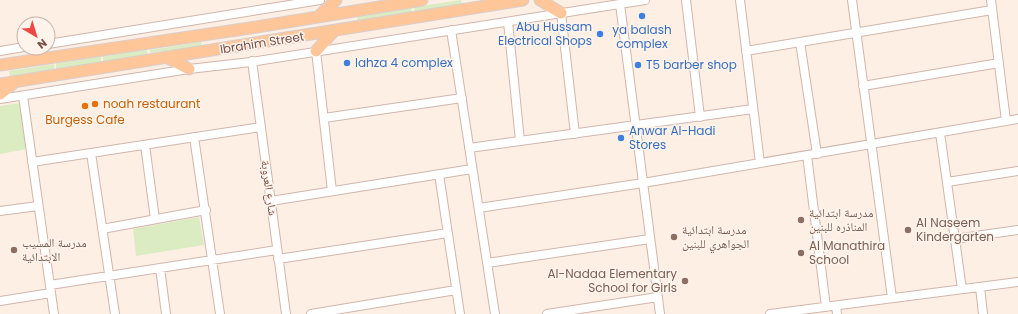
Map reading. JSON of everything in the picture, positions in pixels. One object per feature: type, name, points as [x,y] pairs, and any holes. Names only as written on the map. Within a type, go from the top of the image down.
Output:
[{"type":"main road","points":[[318,17],[336,0]]},
{"type":"main road","name":"Ibrahim Street","points":[[0,65],[290,22],[422,0]]},
{"type":"main road","name":"Ibrahim Street","points":[[0,84],[523,0]]},
{"type":"main road","points":[[540,0],[561,13]]},
{"type":"main road","points":[[290,22],[290,38]]},
{"type":"main road","points":[[270,25],[273,41]]},
{"type":"main road","points":[[316,51],[334,31]]},
{"type":"main road","points":[[168,58],[189,68]]},
{"type":"main road","points":[[0,94],[15,82]]},
{"type":"street","points":[[56,43],[320,0]]},
{"type":"street","points":[[0,99],[189,68],[252,61],[645,0]]},
{"type":"street","points":[[686,0],[700,117]]},
{"type":"street","points":[[740,0],[760,163]]},
{"type":"street","points":[[852,0],[870,144],[892,298]]},
{"type":"street","points":[[991,0],[1006,121]]},
{"type":"street","points":[[620,4],[660,314]]},
{"type":"street","points":[[746,51],[992,10]]},
{"type":"street","points":[[561,13],[575,134]]},
{"type":"street","points":[[508,22],[520,141]]},
{"type":"street","points":[[451,30],[495,314]]},
{"type":"street","points":[[800,42],[817,154]]},
{"type":"street","points":[[0,50],[16,49]]},
{"type":"street","points":[[316,51],[332,191]]},
{"type":"street","name":"شارع العروبة","points":[[252,61],[286,314]]},
{"type":"street","points":[[863,86],[999,63]]},
{"type":"street","points":[[23,96],[54,314]]},
{"type":"street","points":[[324,118],[462,98]]},
{"type":"street","points":[[469,148],[753,109]]},
{"type":"street","points":[[479,208],[643,183],[1018,119]]},
{"type":"street","points":[[32,162],[261,127]]},
{"type":"street","points":[[940,132],[962,289]]},
{"type":"street","points":[[194,137],[206,210],[220,314]]},
{"type":"street","points":[[145,145],[155,219]]},
{"type":"street","points":[[91,153],[115,314]]},
{"type":"street","points":[[807,155],[826,307]]},
{"type":"street","points":[[271,201],[472,169]]},
{"type":"street","points":[[947,182],[1018,171]]},
{"type":"street","points":[[439,174],[460,314]]},
{"type":"street","points":[[0,211],[38,206]]},
{"type":"street","points":[[102,229],[206,210]]},
{"type":"street","points":[[955,239],[1018,230]]},
{"type":"street","points":[[278,259],[448,233]]},
{"type":"street","points":[[487,263],[650,239]]},
{"type":"street","points":[[0,301],[110,276],[277,250]]},
{"type":"street","points":[[160,268],[166,314]]},
{"type":"street","points":[[770,314],[826,307],[836,310],[892,298],[1018,282]]},
{"type":"street","points":[[980,287],[983,314]]},
{"type":"street","points":[[310,314],[456,290]]},
{"type":"street","points":[[547,314],[658,298]]},
{"type":"green space","points":[[461,0],[462,7],[415,14],[414,7]]},
{"type":"green space","points":[[411,8],[412,14],[358,23],[357,17]]},
{"type":"green space","points":[[201,42],[203,50],[151,58],[150,50]]},
{"type":"green space","points":[[146,48],[148,55],[103,63],[103,55]]},
{"type":"green space","points":[[101,56],[101,63],[56,70],[56,63]]},
{"type":"green space","points":[[54,64],[54,70],[10,77],[9,71]]},
{"type":"green space","points":[[20,103],[27,149],[0,154],[0,106]]},
{"type":"green space","points":[[199,217],[204,245],[136,256],[133,229]]},
{"type":"place","name":"ya balash complex","points":[[642,16]]},
{"type":"place","name":"Abu Hussam Electrical Shops","points":[[600,34]]},
{"type":"place","name":"lahza 4 complex","points":[[347,63]]},
{"type":"place","name":"T5 barber shop","points":[[638,65]]},
{"type":"place","name":"noah restaurant","points":[[95,104]]},
{"type":"place","name":"Burgess Cafe","points":[[85,106]]},
{"type":"place","name":"Anwar Al-Hadi Stores","points":[[621,138]]},
{"type":"place","name":"مدرسة ابتدائية المناذره للبنين","points":[[801,220]]},
{"type":"place","name":"Al Naseem Kindergarten","points":[[908,230]]},
{"type":"place","name":"مدرسة ابتدائية الجواهري للبنين","points":[[674,237]]},
{"type":"place","name":"مدرسة المسيب الابتدائية","points":[[14,250]]},
{"type":"place","name":"Al Manathira School","points":[[801,253]]},
{"type":"place","name":"Al-Nadaa Elementary School for Girls","points":[[685,281]]}]
